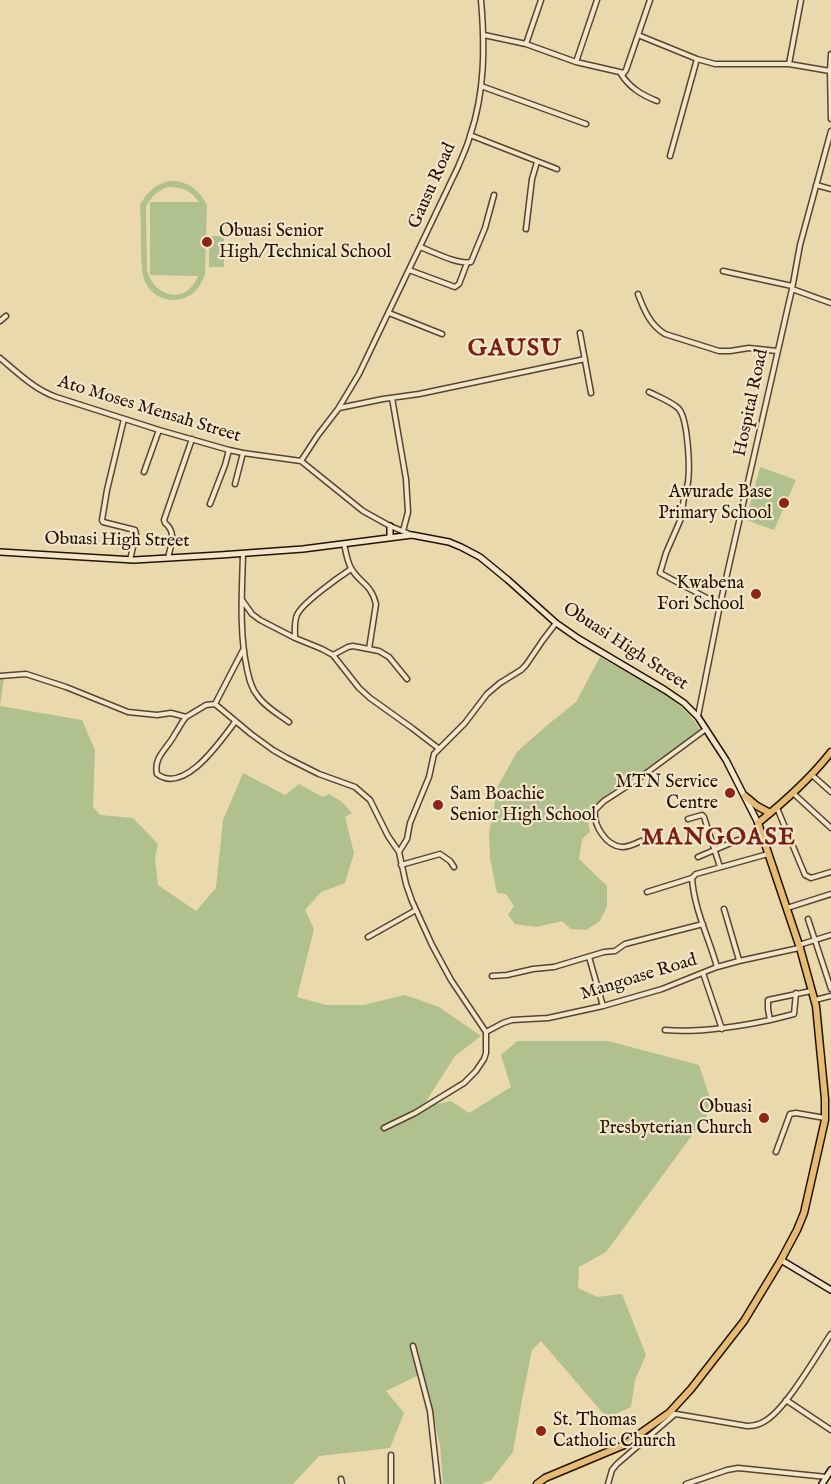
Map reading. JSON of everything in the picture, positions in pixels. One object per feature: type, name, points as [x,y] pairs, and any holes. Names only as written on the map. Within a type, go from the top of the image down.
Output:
[{"type":"main road","points":[[758,824],[793,793],[831,752]]},
{"type":"main road","points":[[746,796],[757,806],[770,813]]},
{"type":"main road","name":"Obuasi High Street","points":[[537,1484],[545,1478],[624,1445],[672,1414],[754,1306],[781,1260],[804,1213],[825,1118],[815,1000],[800,947],[758,824]]},
{"type":"street","name":"Gausu Road","points":[[302,461],[359,374],[458,167],[470,135],[481,86],[484,62],[482,0]]},
{"type":"street","points":[[526,44],[541,0]]},
{"type":"street","points":[[576,62],[597,0]]},
{"type":"street","points":[[621,74],[626,70],[650,0]]},
{"type":"street","points":[[789,64],[801,0]]},
{"type":"street","points":[[638,34],[697,59],[715,64],[789,64],[830,71]]},
{"type":"street","points":[[484,35],[526,44],[576,62],[621,74],[642,95],[657,101]]},
{"type":"street","points":[[831,54],[831,119]]},
{"type":"street","points":[[670,156],[697,59]]},
{"type":"street","points":[[481,86],[586,124]]},
{"type":"street","name":"Hospital Road","points":[[698,717],[720,605],[800,245],[831,131]]},
{"type":"street","points":[[470,135],[557,169]]},
{"type":"street","points":[[526,229],[531,187],[537,162]]},
{"type":"street","points":[[816,185],[831,189]]},
{"type":"street","points":[[420,247],[459,262],[471,262],[485,228],[494,195]]},
{"type":"street","points":[[409,270],[455,287],[459,284],[467,263]]},
{"type":"street","points":[[723,271],[792,287],[831,303]]},
{"type":"street","points":[[638,294],[648,317],[665,334],[719,351],[749,348],[777,351]]},
{"type":"street","points":[[389,313],[442,333]]},
{"type":"street","points":[[0,321],[6,316]]},
{"type":"street","points":[[580,333],[591,393]]},
{"type":"street","name":"Ato Moses Mensah Street","points":[[0,358],[27,382],[43,392],[229,450],[302,461]]},
{"type":"street","points":[[338,409],[585,359]]},
{"type":"street","points":[[649,392],[679,408],[683,414],[689,459],[683,514],[660,573],[720,605]]},
{"type":"street","points":[[392,398],[408,499],[408,512],[403,531]]},
{"type":"street","points":[[124,419],[102,520],[135,530],[130,560]]},
{"type":"street","points":[[144,472],[159,430]]},
{"type":"street","points":[[168,558],[173,534],[164,520],[192,440]]},
{"type":"street","points":[[210,504],[229,450]]},
{"type":"street","points":[[235,484],[243,453]]},
{"type":"street","points":[[302,461],[355,506],[390,526],[412,535]]},
{"type":"street","points":[[390,526],[390,538]]},
{"type":"street","name":"Obuasi High Street","points":[[0,552],[130,560],[243,554],[412,535],[449,542],[471,552],[508,580],[556,623],[684,703],[698,717],[726,760],[758,824]]},
{"type":"street","points":[[344,544],[351,569],[371,591],[376,604],[369,649]]},
{"type":"street","points":[[243,554],[243,650],[251,685],[256,694],[272,710],[289,722]]},
{"type":"street","points":[[295,638],[296,616],[302,607],[351,569]]},
{"type":"street","points":[[242,600],[252,614],[272,627],[333,655],[359,688],[370,698],[438,748]]},
{"type":"street","points":[[399,852],[407,839],[410,823],[438,748],[465,723],[487,694],[526,664],[556,623]]},
{"type":"street","points":[[333,655],[354,646],[379,651],[389,657],[407,679]]},
{"type":"street","points":[[215,704],[243,650]]},
{"type":"street","points":[[0,676],[26,674],[128,712],[157,715],[171,713],[186,717]]},
{"type":"street","points":[[235,722],[194,769],[174,778],[161,778],[157,774],[156,762],[176,734],[180,723],[206,705],[215,704],[273,750],[319,774],[355,787],[370,800],[388,836],[399,852],[406,884],[432,945],[451,980],[486,1032],[484,1059],[464,1083],[415,1113],[384,1128]]},
{"type":"street","points":[[641,841],[627,847],[613,845],[600,831],[594,815],[595,810],[604,801],[706,729]]},
{"type":"street","points":[[812,774],[831,792]]},
{"type":"street","points":[[793,793],[831,828]]},
{"type":"street","points":[[777,807],[805,875],[811,878],[831,872]]},
{"type":"street","points":[[688,819],[702,815],[704,817],[720,867]]},
{"type":"street","points":[[698,857],[738,840]]},
{"type":"street","points":[[401,865],[440,854],[454,867]]},
{"type":"street","points":[[647,892],[692,878],[696,874],[768,854]]},
{"type":"street","points":[[692,878],[703,924],[717,967]]},
{"type":"street","points":[[787,908],[831,894]]},
{"type":"street","points":[[724,909],[739,960]]},
{"type":"street","points":[[368,937],[416,910]]},
{"type":"street","points":[[808,919],[831,990]]},
{"type":"street","points":[[492,976],[554,968],[604,952],[615,951],[625,944],[703,924]]},
{"type":"street","name":"Mangoase Road","points":[[486,1032],[512,1020],[548,1018],[603,1006],[662,989],[739,960],[800,947],[831,935]]},
{"type":"street","points":[[590,957],[603,1006]]},
{"type":"street","points":[[703,973],[722,1029]]},
{"type":"street","points":[[770,1020],[768,1000],[813,991]]},
{"type":"street","points":[[665,1030],[722,1029],[794,1014],[796,993]]},
{"type":"street","points":[[815,1000],[831,996]]},
{"type":"street","points":[[776,1152],[790,1114],[825,1118]]},
{"type":"street","points":[[781,1260],[831,1290]]},
{"type":"street","points":[[608,1484],[612,1470],[617,1464],[672,1414],[747,1426],[759,1425],[768,1420],[786,1400],[831,1334]]},
{"type":"street","points":[[413,1346],[430,1411],[438,1484]]},
{"type":"street","points":[[786,1400],[831,1430]]},
{"type":"street","points":[[391,1455],[391,1484]]},
{"type":"street","points":[[686,1484],[738,1468],[827,1477]]},
{"type":"street","points":[[822,1484],[831,1470]]},
{"type":"green space","points":[[169,181],[187,184],[200,194],[207,205],[205,274],[193,293],[186,298],[175,300],[169,300],[154,293],[146,284],[142,269],[140,205],[151,190]],"holes":[[[168,187],[189,192],[199,202],[150,202],[150,275],[198,276],[193,285],[179,294],[163,292],[156,287],[147,270],[146,207],[152,197]]]},
{"type":"green space","points":[[209,236],[224,236],[224,267],[209,267]]},
{"type":"green space","points":[[760,467],[796,480],[774,530],[746,520]]},
{"type":"green space","points":[[600,657],[669,698],[693,718],[700,730],[633,779],[613,790],[598,802],[587,817],[590,832],[582,839],[579,859],[607,886],[607,906],[600,921],[586,930],[571,929],[562,921],[537,927],[515,924],[508,915],[514,906],[506,894],[497,893],[490,858],[489,833],[498,786],[517,752],[576,702]]},
{"type":"green space","points":[[0,675],[4,676],[0,706]]},
{"type":"green space","points":[[0,706],[82,720],[95,750],[93,807],[100,815],[133,818],[158,844],[155,858],[158,885],[196,911],[216,888],[223,820],[243,773],[285,795],[299,784],[323,797],[329,794],[342,802],[352,813],[345,817],[354,853],[345,883],[321,892],[305,910],[314,929],[297,997],[326,1005],[363,1005],[405,995],[439,1007],[481,1036],[455,1056],[425,1103],[432,1105],[451,1101],[469,1113],[511,1087],[501,1055],[517,1041],[608,1041],[699,1065],[713,1107],[606,1252],[579,1267],[578,1288],[597,1297],[622,1294],[646,1355],[635,1380],[631,1407],[607,1418],[541,1341],[532,1350],[513,1452],[491,1480],[481,1484],[443,1484],[440,1445],[423,1373],[386,1391],[404,1413],[390,1448],[319,1456],[293,1484],[0,1484]]},
{"type":"place","name":"Obuasi Senior High/Technical School","points":[[207,242]]},
{"type":"place","name":"Awurade Base Primary School","points":[[784,503]]},
{"type":"place","name":"Kwabena Fori School","points":[[756,594]]},
{"type":"place","name":"MTN Service Centre","points":[[730,793]]},
{"type":"place","name":"Sam Boachie Senior High School","points":[[438,805]]},
{"type":"place","name":"Obuasi Presbyterian Church","points":[[764,1118]]},
{"type":"place","name":"St. Thomas Catholic Church","points":[[541,1431]]},
{"type":"district","name":"GAUSU","points":[[515,350]]},
{"type":"district","name":"MANGOASE","points":[[719,839]]}]
